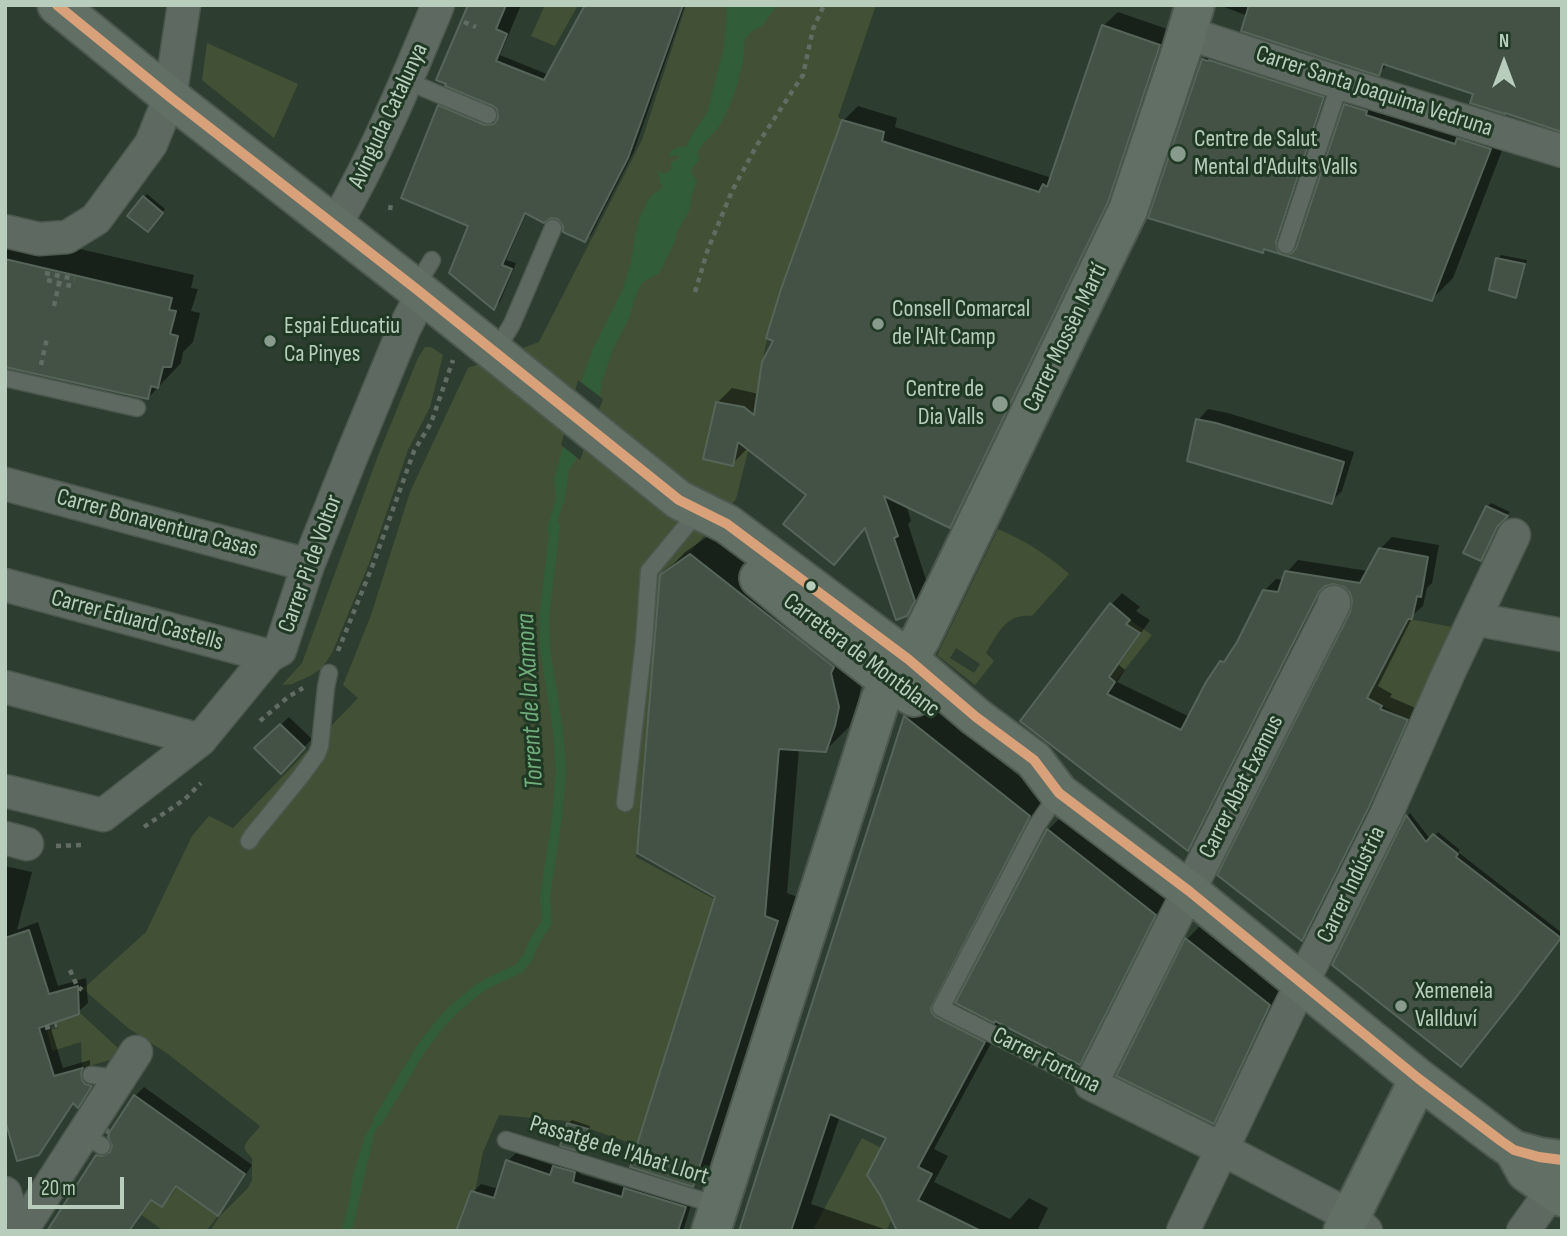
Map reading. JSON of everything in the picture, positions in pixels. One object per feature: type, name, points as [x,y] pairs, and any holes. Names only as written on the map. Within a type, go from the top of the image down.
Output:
[{"type":"main road","name":"Carretera de Montblanc","points":[[57,5],[335,225],[423,280],[506,362],[685,510],[727,524],[752,561],[817,626],[900,671],[907,691],[1020,779],[1059,793]]},
{"type":"main road","name":"Carrer Mossèn Martí","points":[[715,1218],[881,698],[921,638],[1128,211],[1191,19]]},
{"type":"main road","name":"Carretera de Montblanc","points":[[900,671],[902,681],[925,690],[998,748],[1034,761],[1059,793],[1189,891],[1419,1079],[1514,1150],[1526,1172],[1559,1183]]},
{"type":"main road","points":[[1353,1226],[1419,1079]]},
{"type":"street","points":[[5,231],[39,239],[67,237],[96,219],[151,144],[170,97],[184,5]]},
{"type":"street","name":"Avinguda Catalunya","points":[[335,225],[406,85],[450,13]]},
{"type":"street","name":"Carrer Santa Joaquima Vedruna","points":[[1191,19],[1340,83],[1562,151]]},
{"type":"street","name":"Carrer Pi de Voltor","points":[[5,791],[103,815],[200,740],[269,656],[279,650],[309,565],[423,280]]},
{"type":"street","name":"Carrer Bonaventura Casas","points":[[5,484],[309,565]]},
{"type":"street","name":"Carrer Indústria","points":[[1183,1231],[1385,817],[1514,535]]},
{"type":"street","name":"Carrer Eduard Castells","points":[[5,585],[269,656]]},
{"type":"street","name":"Carrer Abat Examus","points":[[1085,1086],[1189,891],[1334,602]]},
{"type":"street","points":[[1474,619],[1562,635]]},
{"type":"street","points":[[5,687],[200,740]]},
{"type":"street","points":[[5,1194],[18,1231],[58,1188],[93,1140],[104,1078],[132,1046]]},
{"type":"street","name":"Carrer Fortuna","points":[[1085,1086],[1222,1149],[1353,1226]]},
{"type":"street","points":[[1523,1231],[1559,1183]]},
{"type":"lane","points":[[1286,245],[1340,83]]},
{"type":"lane","points":[[406,85],[486,120]]},
{"type":"lane","points":[[506,362],[512,324],[553,228]]},
{"type":"lane","points":[[5,378],[137,408]]},
{"type":"lane","points":[[625,803],[644,642],[649,571],[685,510]]},
{"type":"lane","points":[[249,841],[317,754],[329,673]]},
{"type":"lane","name":"Carrer Fortuna","points":[[1059,793],[1037,825],[941,1008],[1085,1086]]},
{"type":"lane","name":"Passatge de l'Abat Llort","points":[[506,1140],[715,1218]]},
{"type":"path","points":[[695,292],[708,249],[732,191],[757,145],[803,75],[813,29],[824,5]]},
{"type":"path","points":[[450,13],[476,27]]},
{"type":"path","points":[[390,210],[391,204]]},
{"type":"path","points":[[44,272],[75,279]]},
{"type":"path","points":[[47,280],[71,286]]},
{"type":"path","points":[[54,306],[60,283]]},
{"type":"path","points":[[329,673],[374,562],[414,451],[430,424],[452,361]]},
{"type":"path","points":[[70,970],[77,986],[82,990]]},
{"type":"path","points":[[46,1028],[57,1024]]},
{"type":"shaded area","points":[[545,5],[578,5],[555,46],[531,36]]},
{"type":"shaded area","points":[[686,5],[876,5],[838,117],[842,120],[781,289],[765,348],[754,427],[736,499],[692,550],[663,571],[636,857],[716,900],[636,1145],[567,1121],[499,1115],[483,1152],[467,1231],[210,1231],[252,1180],[252,1158],[246,1152],[245,1146],[260,1126],[168,1054],[128,1028],[83,989],[146,932],[192,836],[209,816],[233,828],[358,698],[343,685],[371,615],[410,492],[468,368],[539,342],[642,140]]},
{"type":"shaded area","points":[[727,5],[777,5],[761,27],[745,38],[744,55],[732,100],[718,127],[697,153],[699,160],[691,170],[697,182],[690,209],[659,273],[643,282],[639,288],[628,320],[612,351],[600,395],[576,459],[569,470],[565,498],[552,538],[547,528],[556,498],[554,480],[582,379],[593,349],[623,289],[640,217],[650,197],[662,188],[657,171],[664,174],[671,170],[671,163],[680,157],[668,157],[672,150],[686,147],[707,113],[724,47]]},
{"type":"shaded area","points":[[207,43],[298,84],[274,138],[202,80]]},
{"type":"shaded area","points":[[425,347],[431,347],[443,355],[430,407],[408,450],[370,561],[332,653],[322,668],[310,676],[292,684],[282,685],[302,663],[379,453]]},
{"type":"shaded area","points":[[998,529],[1035,548],[1069,574],[1032,616],[1016,618],[1004,626],[986,653],[994,661],[975,685],[937,655]],"holes":[[[956,648],[980,664],[974,673],[950,658]]]},
{"type":"shaded area","points":[[1408,619],[1453,627],[1411,722],[1367,698]]},
{"type":"shaded area","points":[[1130,620],[1152,635],[1115,682],[1094,667],[1139,633],[1126,624]]},
{"type":"shaded area","points":[[79,1012],[118,1048],[110,1060],[82,1068],[81,1042],[52,1051],[47,1031],[58,1028],[56,1022]]},
{"type":"shaded area","points":[[385,1110],[374,1135],[352,1231],[342,1231],[353,1175],[365,1136],[376,1118]]},
{"type":"shaded area","points":[[862,1138],[881,1148],[868,1175],[892,1219],[886,1231],[821,1231],[814,1228]]},
{"type":"shaded area","points":[[178,1183],[211,1206],[208,1209],[218,1216],[206,1231],[164,1231],[133,1209],[143,1195],[162,1207]]},
{"type":"pier","points":[[578,380],[603,399],[580,460],[561,445]]},
{"type":"building","points":[[468,5],[506,5],[496,29],[507,34],[496,61],[544,80],[585,5],[683,5],[628,158],[585,242],[563,232],[563,226],[558,219],[551,218],[544,223],[525,213],[502,265],[512,269],[494,310],[449,273],[468,226],[401,198],[438,105],[485,125],[494,124],[498,118],[497,109],[493,106],[436,80]]},
{"type":"building","points":[[1249,5],[1562,5],[1562,132],[1470,103],[1473,94],[1383,64],[1379,76],[1241,31]]},
{"type":"building","name":"Consell Comarcal de l'Alt Camp","points":[[1102,25],[1160,45],[1108,202],[950,528],[884,496],[898,536],[894,538],[915,601],[907,616],[896,620],[865,528],[834,565],[783,524],[806,495],[738,442],[733,466],[703,459],[716,402],[744,407],[754,415],[762,362],[773,341],[766,338],[842,120],[884,132],[882,141],[1039,192],[1043,184],[1047,187]]},
{"type":"building","points":[[1202,59],[1324,97],[1276,242],[1278,251],[1283,255],[1264,249],[1263,253],[1148,218]]},
{"type":"building","points":[[1344,104],[1367,111],[1366,115],[1455,144],[1457,138],[1491,149],[1432,301],[1283,255],[1292,253],[1296,248]]},
{"type":"building","points":[[143,196],[163,213],[148,232],[127,216]]},
{"type":"building","points":[[1496,258],[1525,264],[1516,298],[1489,290]]},
{"type":"building","points":[[5,259],[172,298],[169,310],[176,311],[170,334],[178,336],[171,367],[163,367],[158,388],[151,386],[148,399],[5,367]]},
{"type":"building","points":[[1196,419],[1344,462],[1332,504],[1187,461]]},
{"type":"building","points":[[1486,506],[1508,516],[1497,527],[1481,561],[1463,553]]},
{"type":"building","points":[[1379,548],[1428,557],[1421,597],[1417,596],[1412,619],[1408,619],[1367,698],[1382,706],[1380,709],[1408,720],[1368,809],[1302,941],[1217,875],[1350,612],[1352,601],[1350,593],[1344,587],[1333,584],[1325,586],[1319,592],[1188,851],[1020,721],[1110,603],[1130,620],[1126,624],[1140,633],[1109,677],[1115,682],[1107,694],[1181,730],[1206,682],[1237,642],[1263,590],[1278,592],[1285,571],[1360,583]]},
{"type":"building","points":[[690,554],[834,667],[831,673],[839,707],[826,752],[779,749],[765,916],[778,921],[693,1187],[630,1167],[715,897],[637,853],[660,575]]},
{"type":"building","points":[[904,716],[1030,816],[931,1008],[936,1017],[985,1042],[918,1167],[932,1174],[918,1200],[981,1231],[897,1231],[867,1175],[886,1138],[830,1114],[791,1231],[739,1231]]},
{"type":"building","points":[[280,724],[305,748],[281,774],[254,748]]},
{"type":"building","points":[[1406,815],[1426,842],[1433,834],[1458,854],[1456,857],[1561,938],[1461,1067],[1332,965]]},
{"type":"building","points":[[1047,829],[1156,915],[1080,1065],[955,1003]]},
{"type":"building","points":[[29,930],[49,994],[78,986],[79,1014],[39,1028],[54,1076],[83,1068],[82,1080],[92,1086],[78,1108],[73,1103],[39,1155],[17,1161],[5,1120],[5,938]]},
{"type":"building","points":[[1185,938],[1270,1005],[1214,1124],[1116,1076]]},
{"type":"building","points":[[134,1095],[245,1174],[218,1216],[176,1186],[162,1207],[151,1200],[129,1231],[47,1231],[96,1155],[102,1156],[110,1152],[112,1146],[106,1132],[108,1129],[109,1133]]},
{"type":"building","points":[[567,1123],[588,1129],[581,1152],[560,1146]]},
{"type":"building","points":[[506,1160],[550,1175],[553,1166],[575,1172],[573,1182],[622,1197],[624,1188],[686,1207],[678,1231],[456,1231],[471,1191],[494,1198]]},
{"type":"waterway","name":"Torrent de la Xamora","points":[[378,1121],[420,1050],[439,1025],[478,989],[520,968],[547,922],[545,897],[561,772],[558,730],[545,649],[544,618],[555,526]]},
{"type":"transit line","points":[[57,5],[679,500],[727,524],[908,659],[976,717],[1034,760],[1059,793],[1189,891],[1419,1079],[1514,1150],[1562,1160]]},
{"type":"place","name":"Centre de Salut Mental d'Adults Valls","points":[[1178,154]]},
{"type":"place","name":"Consell Comarcal de l'Alt Camp","points":[[878,324]]},
{"type":"place","name":"Espai Educatiu Ca Pinyes","points":[[270,341]]},
{"type":"place","name":"Centre de Dia Valls","points":[[1000,404]]},
{"type":"place","name":"Xemeneia Vallduví","points":[[1401,1006]]}]
